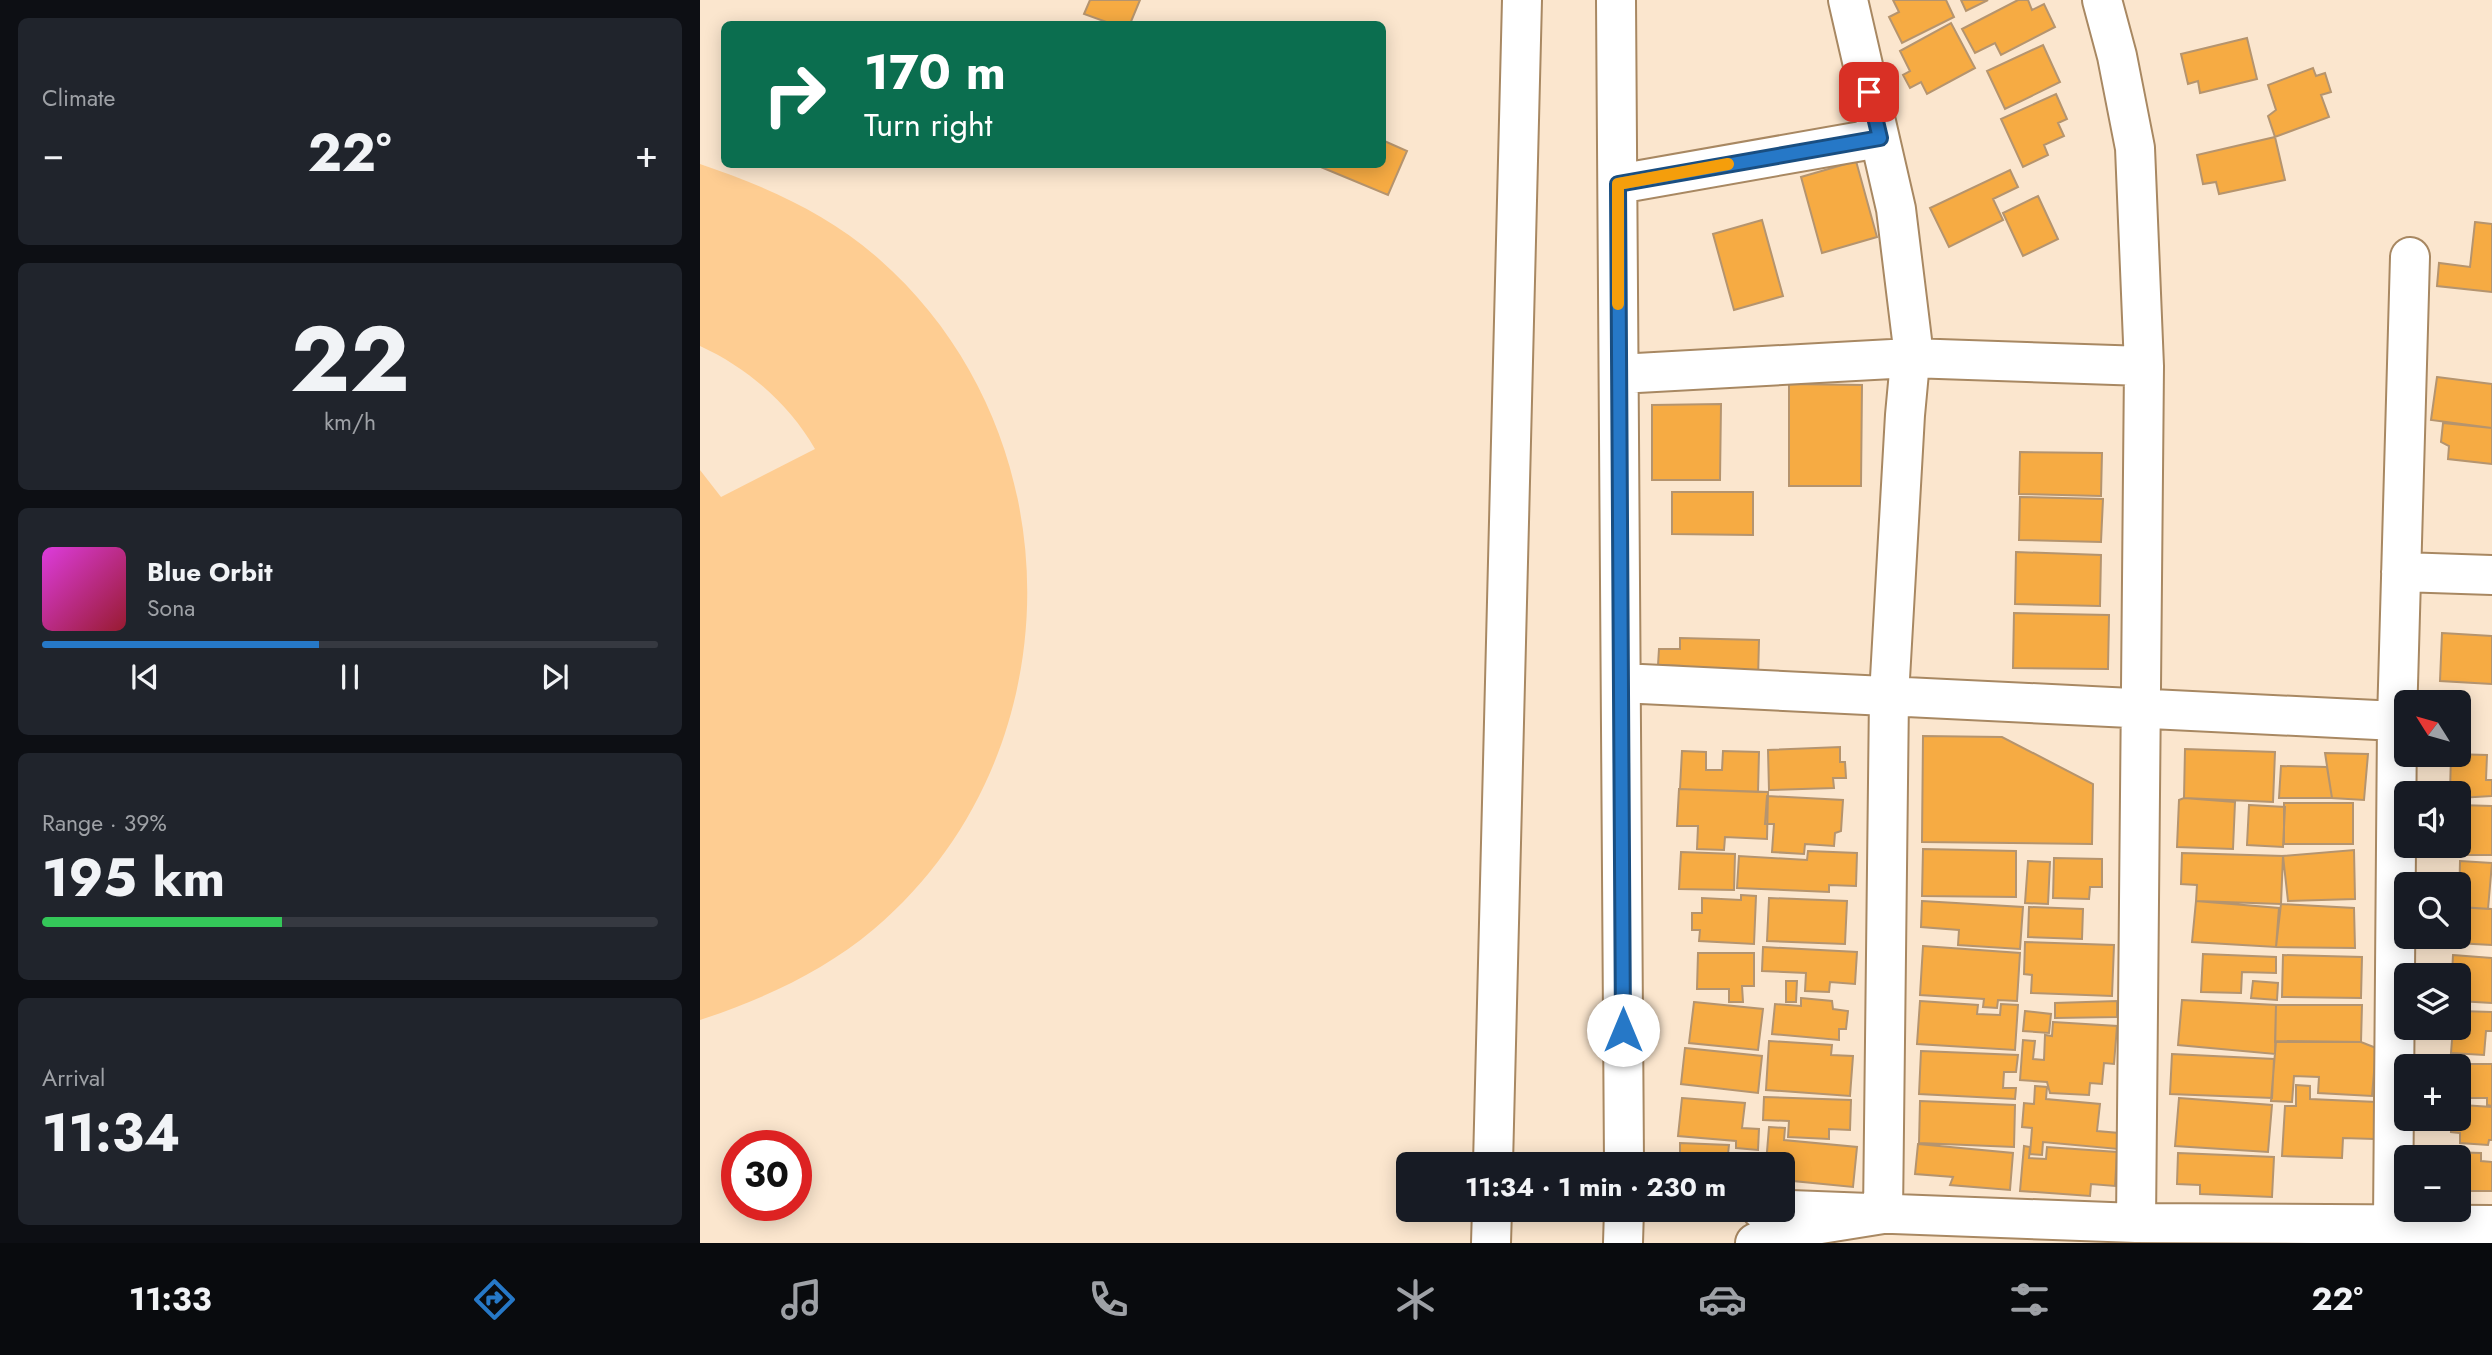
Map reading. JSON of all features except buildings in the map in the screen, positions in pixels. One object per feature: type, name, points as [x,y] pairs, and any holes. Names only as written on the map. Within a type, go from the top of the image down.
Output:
[{"type":"street","points":[[1493,1152],[1521,0]]},
{"type":"street","points":[[1616,0],[1624,1152]]},
{"type":"street","points":[[1848,0],[1896,209],[1912,340],[1889,696],[1883,1214]]},
{"type":"street","points":[[2102,0],[2117,56],[2135,148],[2144,366],[2141,709],[2115,1229]]},
{"type":"street","points":[[1618,184],[1880,138]]},
{"type":"street","points":[[2398,690],[2410,257]]},
{"type":"street","points":[[1619,374],[1910,358],[2144,366]]},
{"type":"street","points":[[2401,572],[2492,575]]},
{"type":"street","points":[[1621,683],[2394,721]]},
{"type":"street","points":[[2393,1223],[2397,767]]},
{"type":"street","points":[[1795,1210],[2115,1229],[2290,1233],[2393,1223],[2492,1225]]},
{"type":"street","points":[[1755,1243],[1783,1230],[1883,1214]]},
{"type":"street","points":[[1491,1243],[1492,1222]]},
{"type":"street","points":[[1623,1243],[1624,1222]]},
{"type":"shaded area","points":[[700,164],[794,202],[838,228],[879,259],[944,331],[991,413],[1018,503],[1027,595],[1017,688],[988,776],[941,858],[874,929],[834,958],[792,983],[700,1020],[700,470],[721,497],[815,449],[793,417],[766,389],[735,365],[700,346]]},
{"type":"slow traffic","points":[[1618,304],[1618,184],[1728,164]]},
{"type":"route","points":[[1623,1030],[1618,184],[1880,138],[1869,92]]}]
